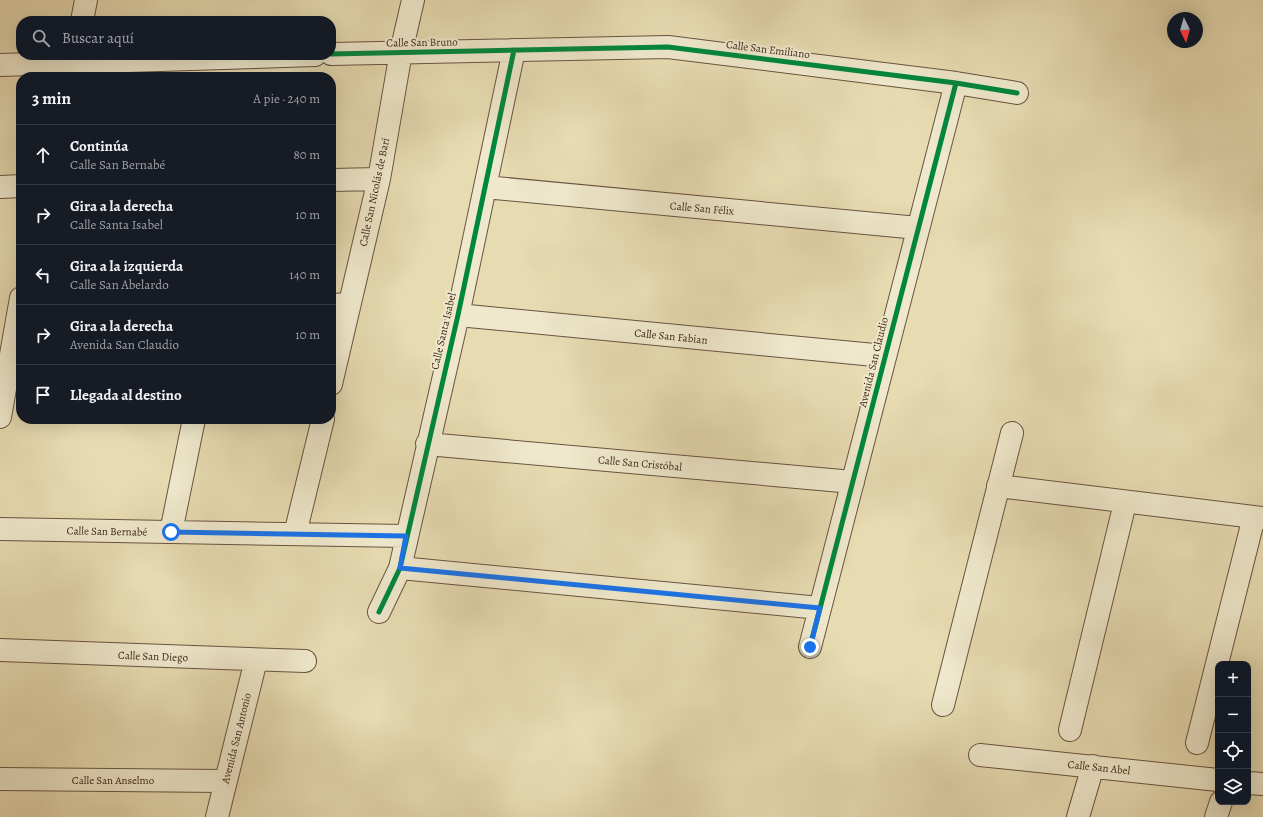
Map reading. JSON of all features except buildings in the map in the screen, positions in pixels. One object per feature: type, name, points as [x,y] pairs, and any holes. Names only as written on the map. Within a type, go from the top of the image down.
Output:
[{"type":"street","points":[[83,16],[86,0]]},
{"type":"street","name":"Calle San Nicolás de Barí","points":[[336,344],[341,305],[379,179],[401,52],[413,0]]},
{"type":"street","name":"Calle San Emiliano","points":[[514,50],[668,47],[956,83],[1017,93]]},
{"type":"street","name":"Calle San Bruno","points":[[336,54],[514,50]]},
{"type":"street","name":"Calle Santa Isabel","points":[[379,612],[400,568],[427,444],[458,315],[514,50]]},
{"type":"street","points":[[0,65],[63,60]]},
{"type":"street","name":"Avenida San Claudio","points":[[810,647],[956,83]]},
{"type":"street","points":[[336,180],[379,179]]},
{"type":"street","points":[[0,187],[16,186]]},
{"type":"street","name":"Calle San Félix","points":[[485,187],[918,228]]},
{"type":"street","name":"Calle San Fabian","points":[[458,315],[885,356]]},
{"type":"street","points":[[8,406],[16,339]]},
{"type":"street","points":[[171,532],[193,424]]},
{"type":"street","points":[[295,534],[321,424]]},
{"type":"street","points":[[943,705],[1012,433]]},
{"type":"street","name":"Calle San Cristóbal","points":[[427,444],[853,482]]},
{"type":"street","points":[[998,486],[1126,503],[1259,517],[1197,743]]},
{"type":"street","points":[[1070,730],[1126,503]]},
{"type":"street","name":"Calle San Bernabé","points":[[0,529],[406,536]]},
{"type":"street","points":[[400,568],[820,608]]},
{"type":"street","name":"Calle San Diego","points":[[0,650],[305,661]]},
{"type":"street","name":"Avenida San Antonio","points":[[217,817],[256,660]]},
{"type":"street","name":"Calle San Abel","points":[[980,755],[1215,780]]},
{"type":"street","points":[[1078,817],[1093,766]]},
{"type":"street","name":"Calle San Anselmo","points":[[0,779],[225,781]]},
{"type":"street","points":[[1251,783],[1263,784]]},
{"type":"street","points":[[1216,817],[1220,805]]},
{"type":"cycle path","points":[[336,54],[668,47],[956,83],[1017,93]]},
{"type":"cycle path","points":[[379,612],[400,568],[458,315],[514,50]]},
{"type":"cycle path","points":[[810,647],[956,83]]},
{"type":"route","points":[[171,532],[406,536],[400,568],[820,608],[810,647]]}]
